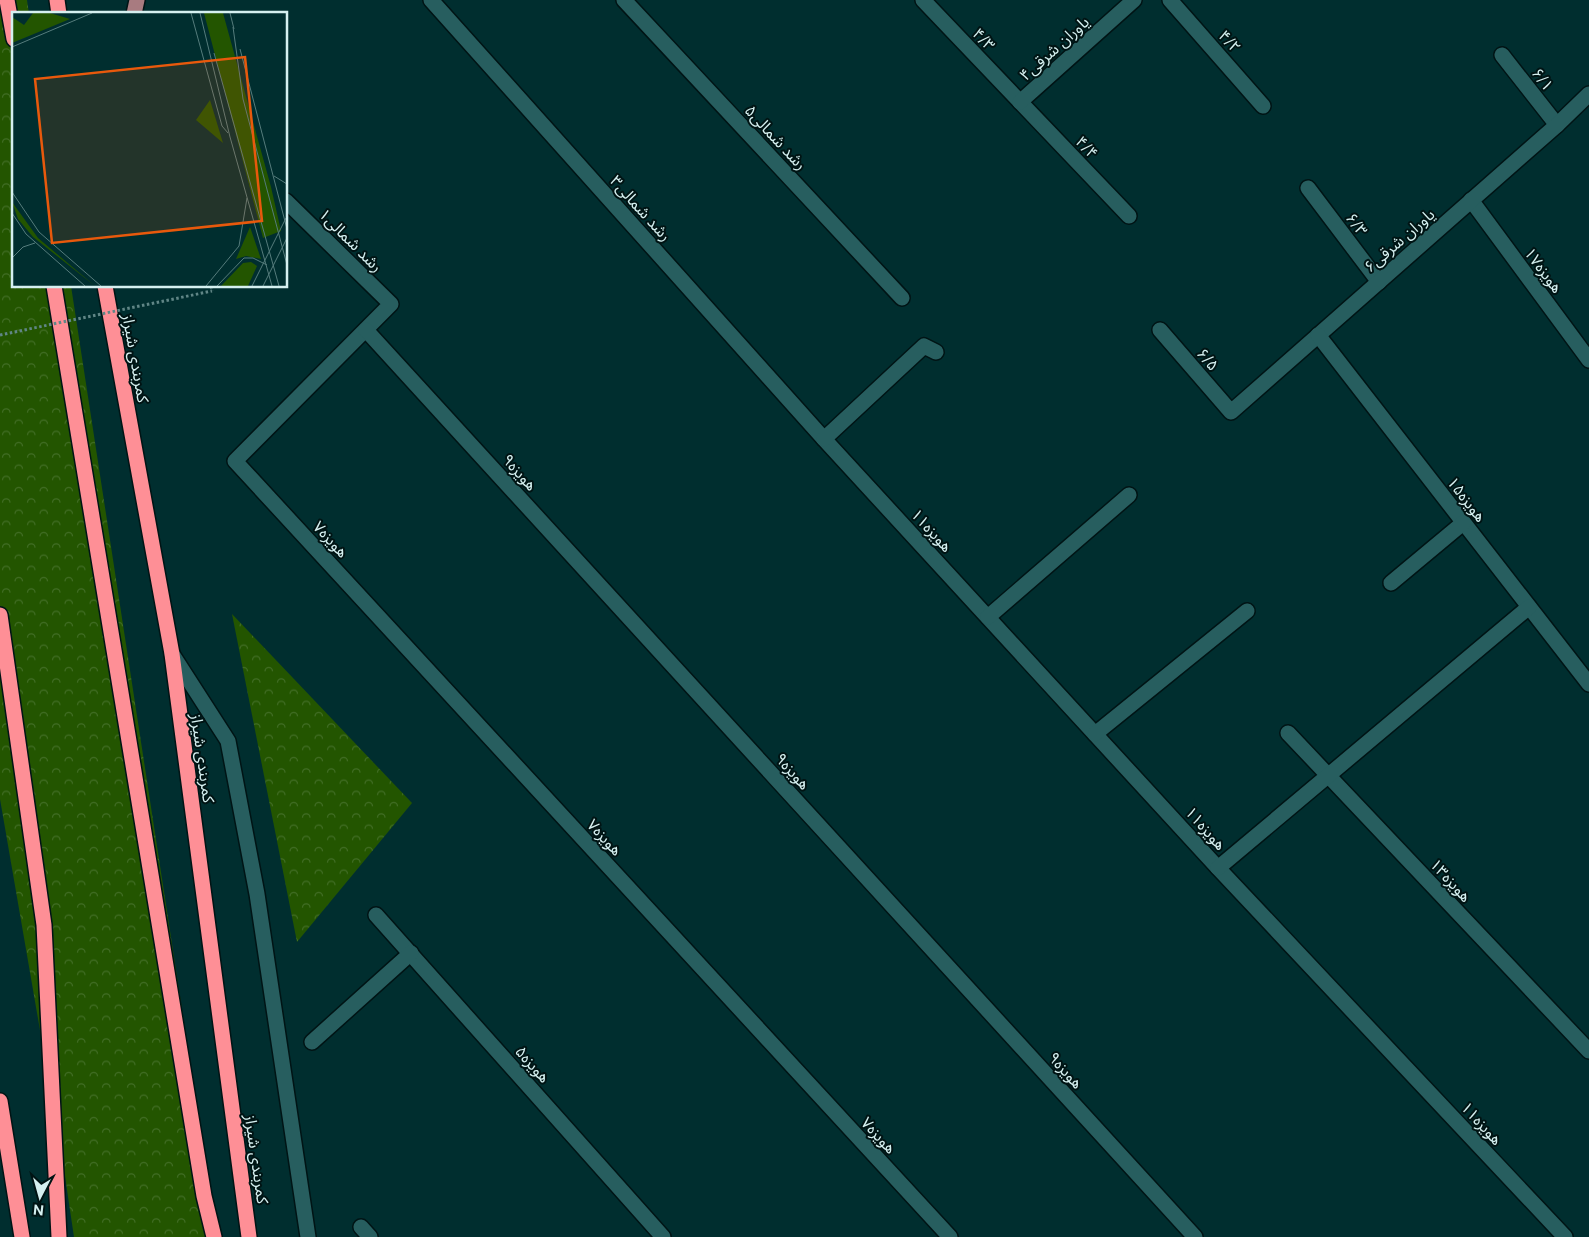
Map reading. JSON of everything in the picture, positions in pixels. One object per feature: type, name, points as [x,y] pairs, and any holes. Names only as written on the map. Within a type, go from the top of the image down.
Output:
[{"type":"highway","points":[[7,0],[12,28]]},
{"type":"highway","points":[[54,288],[204,1196],[214,1237]]},
{"type":"highway","name":"کمربندی شیراز","points":[[105,288],[172,654],[249,1237]]},
{"type":"highway","points":[[0,615],[44,925],[59,1237]]},
{"type":"highway","points":[[0,1102],[22,1237]]},
{"type":"street","name":"رشد شمالی۳","points":[[431,0],[824,439]]},
{"type":"street","name":"رشد شمالی۵","points":[[624,0],[902,298]]},
{"type":"street","name":"۴/۳","points":[[923,0],[1020,102]]},
{"type":"street","name":"یاوران شرقی۴","points":[[1020,102],[1134,0]]},
{"type":"street","name":"۴/۲","points":[[1170,0],[1264,106]]},
{"type":"street","name":"۶/۱","points":[[1502,55],[1556,125]]},
{"type":"street","name":"یاوران شرقی۶","points":[[1231,412],[1589,94]]},
{"type":"street","name":"۴/۴","points":[[1020,102],[1129,216]]},
{"type":"street","name":"۶/۳","points":[[1308,188],[1379,282]]},
{"type":"street","name":"هویزه۱۷","points":[[1471,200],[1589,360]]},
{"type":"street","name":"رشد شمالی۱","points":[[288,203],[391,304],[366,330]]},
{"type":"street","name":"هویزه۷","points":[[366,330],[235,461],[950,1237]]},
{"type":"street","name":"هویزه۹","points":[[366,330],[1195,1237]]},
{"type":"street","name":"۶/۵","points":[[1160,330],[1231,412]]},
{"type":"street","name":"هویزه۱۵","points":[[1318,335],[1589,684]]},
{"type":"street","points":[[824,439],[924,346],[936,352]]},
{"type":"street","name":"هویزه۱۱","points":[[824,439],[1218,868],[1565,1237]]},
{"type":"street","points":[[988,617],[1128,495]]},
{"type":"street","points":[[1391,583],[1463,523]]},
{"type":"street","points":[[1218,868],[1529,607]]},
{"type":"street","points":[[1095,734],[1247,611]]},
{"type":"street","points":[[172,654],[228,741],[257,894],[308,1237]]},
{"type":"street","name":"هویزه۱۳","points":[[1288,733],[1589,1051]]},
{"type":"street","name":"هویزه۵","points":[[376,915],[663,1237]]},
{"type":"street","points":[[312,1042],[411,953]]},
{"type":"path","points":[[0,335],[212,288]]},
{"type":"green space","points":[[0,0],[27,0],[29,12],[12,12],[12,288],[71,288],[217,1237],[74,1237],[0,799]]},
{"type":"green space","points":[[232,614],[412,803],[297,942]]}]
